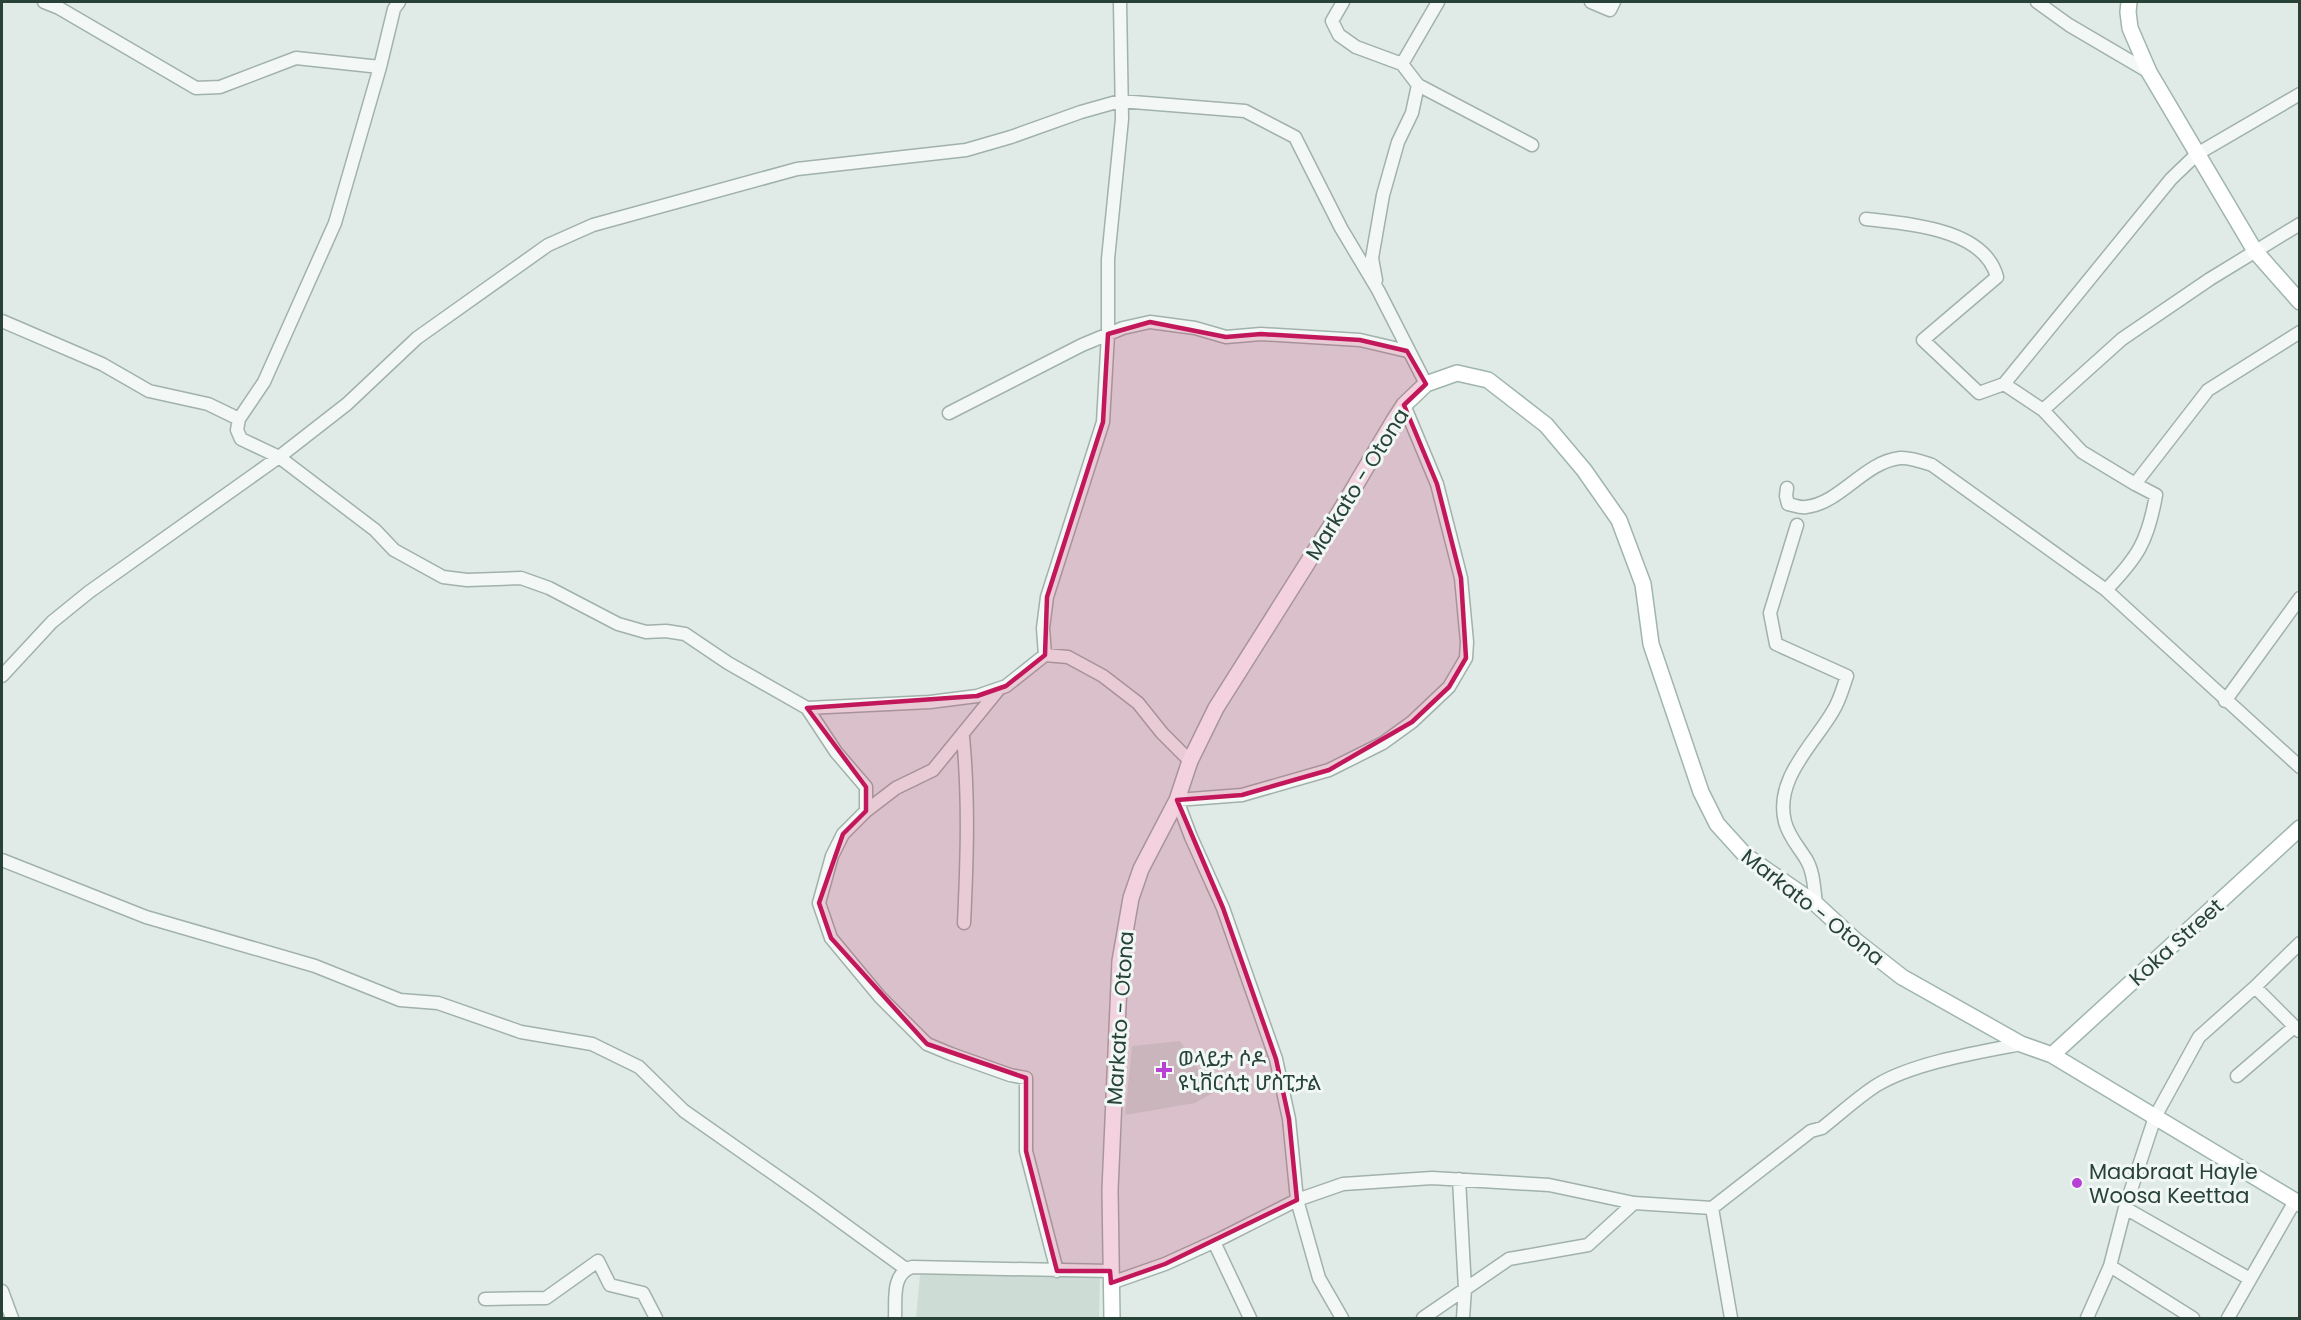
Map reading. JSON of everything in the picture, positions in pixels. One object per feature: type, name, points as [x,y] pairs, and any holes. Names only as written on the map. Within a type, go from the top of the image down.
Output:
[{"type":"main road","points":[[2129,2],[2130,28],[2149,72],[2255,251],[2300,302]]},
{"type":"main road","name":"Markato - Otona","points":[[1112,1318],[1110,1190],[1120,961],[1131,898],[1137,879],[1177,800],[1190,761],[1216,708],[1404,405],[1426,384],[1457,374],[1488,380],[1546,425],[1584,470],[1619,520],[1643,584],[1651,644],[1701,792],[1717,824],[1746,856],[1816,904],[1856,941],[1902,977],[2021,1044],[2052,1055],[2297,1202]]},
{"type":"main road","name":"Koka Street","points":[[2052,1055],[2300,828]]},
{"type":"street","points":[[44,2],[59,8],[196,88],[220,87],[296,58],[380,68]]},
{"type":"street","points":[[399,2],[394,9],[380,68],[335,223],[264,382],[239,419],[237,430],[242,439],[279,457],[375,530],[394,550],[443,577],[467,580],[521,578],[549,588],[618,624],[646,632],[666,631],[685,634],[728,663],[807,708],[836,752],[866,788],[866,811]]},
{"type":"street","points":[[1045,656],[1043,628],[1047,597],[1103,422],[1108,334],[1108,259],[1122,119],[1120,2]]},
{"type":"street","points":[[1343,2],[1332,21],[1339,35],[1356,47],[1402,64],[1418,85],[1532,145]]},
{"type":"street","points":[[1402,64],[1438,2]]},
{"type":"street","points":[[1591,2],[1610,10],[1614,2]]},
{"type":"street","points":[[2037,2],[2069,25],[2149,72]]},
{"type":"street","points":[[1378,290],[1372,258],[1375,234],[1398,142],[1412,112],[1418,85]]},
{"type":"street","points":[[1866,219],[1901,223],[1960,237],[1994,266],[1997,277],[1923,340],[1979,393],[2004,384],[2171,179],[2197,154],[2300,94]]},
{"type":"street","points":[[2,676],[52,622],[279,457],[347,404],[417,338],[548,245],[593,225],[797,169],[966,150],[1120,101],[1245,111],[1295,137],[1341,228],[1378,290],[1407,351],[1426,384]]},
{"type":"street","points":[[2043,410],[2122,339],[2300,224]]},
{"type":"street","points":[[2,321],[102,364],[149,391],[208,404],[239,419]]},
{"type":"street","points":[[949,413],[1082,345],[1123,328],[1150,322],[1195,328],[1226,337],[1261,334],[1360,340],[1407,351]]},
{"type":"street","points":[[2135,484],[2208,390],[2300,332]]},
{"type":"street","points":[[2004,384],[2043,410],[2082,452],[2156,495],[2151,524],[2142,546],[2126,570],[2106,590]]},
{"type":"street","points":[[1342,1318],[1319,1278],[1297,1200],[1289,1119],[1276,1059],[1223,908],[1177,800],[1242,795],[1329,770],[1383,743],[1412,722],[1449,687],[1455,678],[1466,658],[1467,642],[1461,578],[1437,484],[1404,405]]},
{"type":"street","points":[[1787,488],[1788,504],[1804,508],[1818,505],[1878,465],[1900,458],[1932,465],[2106,590],[2300,767]]},
{"type":"street","points":[[1797,525],[1770,613],[1776,644],[1847,676],[1835,709],[1789,777],[1785,798],[1785,820],[1793,842],[1807,860],[1814,881],[1816,904]]},
{"type":"street","points":[[2224,700],[2300,598]]},
{"type":"street","points":[[807,708],[930,702],[977,696],[1006,686],[1045,656],[1068,657],[1104,676],[1138,703],[1162,734],[1190,761]]},
{"type":"street","points":[[1000,688],[933,770],[896,788],[866,811],[843,834],[832,856],[819,903],[831,938],[880,998],[927,1044],[1010,1075],[1026,1078],[1026,1151],[1057,1271]]},
{"type":"street","points":[[963,736],[968,843],[964,923]]},
{"type":"street","points":[[2,860],[146,917],[315,966],[400,1000],[438,1003],[521,1032],[592,1044],[639,1067],[684,1111],[906,1269]]},
{"type":"street","points":[[2087,1318],[2110,1266],[2125,1208],[2155,1117],[2199,1037],[2300,943]]},
{"type":"street","points":[[2237,1076],[2297,1029],[2255,987]]},
{"type":"street","points":[[895,1318],[898,1277],[906,1269],[921,1267],[1057,1271],[1110,1277],[1165,1264],[1297,1200],[1343,1184],[1432,1178],[1459,1179],[1549,1185],[1634,1203],[1712,1208],[1878,1085],[1906,1072],[1974,1053],[2021,1044]]},
{"type":"street","points":[[1459,1179],[1465,1289],[1463,1318]]},
{"type":"street","points":[[2228,1318],[2297,1202]]},
{"type":"street","points":[[1423,1318],[1509,1259],[1588,1245],[1634,1203]]},
{"type":"street","points":[[1712,1208],[1731,1318]]},
{"type":"street","points":[[2125,1208],[2250,1279]]},
{"type":"street","points":[[1214,1242],[1250,1318]]},
{"type":"street","points":[[485,1299],[546,1298],[598,1261],[610,1285],[643,1293],[656,1318]]},
{"type":"street","points":[[2110,1266],[2193,1318]]},
{"type":"street","points":[[2,1291],[12,1318]]},
{"type":"highlighted area","points":[[1150,322],[1226,337],[1261,334],[1360,340],[1407,351],[1426,384],[1404,405],[1437,484],[1461,578],[1466,658],[1449,687],[1412,722],[1329,770],[1242,795],[1177,800],[1223,908],[1276,1059],[1289,1119],[1297,1200],[1165,1264],[1111,1283],[1110,1271],[1057,1271],[1026,1151],[1026,1078],[927,1044],[831,938],[819,903],[843,834],[866,811],[866,787],[807,708],[977,696],[1006,686],[1045,655],[1047,597],[1103,422],[1108,334]]},
{"type":"shaded area","name":"ወላይታ ሶዶ ዩኒቨርሲቲ ሆስፒታል","points":[[1180,1041],[1213,1093],[1195,1103],[1125,1115],[1132,1046]]},
{"type":"shaded area","points":[[961,1271],[1100,1274],[1099,1318],[916,1318],[920,1275]]},
{"type":"place","name":"ወላይታ ሶዶ ዩኒቨርሲቲ ሆስፒታል","points":[[1164,1070]]},
{"type":"place","name":"Maabraat Hayle Woosa Keettaa","points":[[2077,1183]]}]
